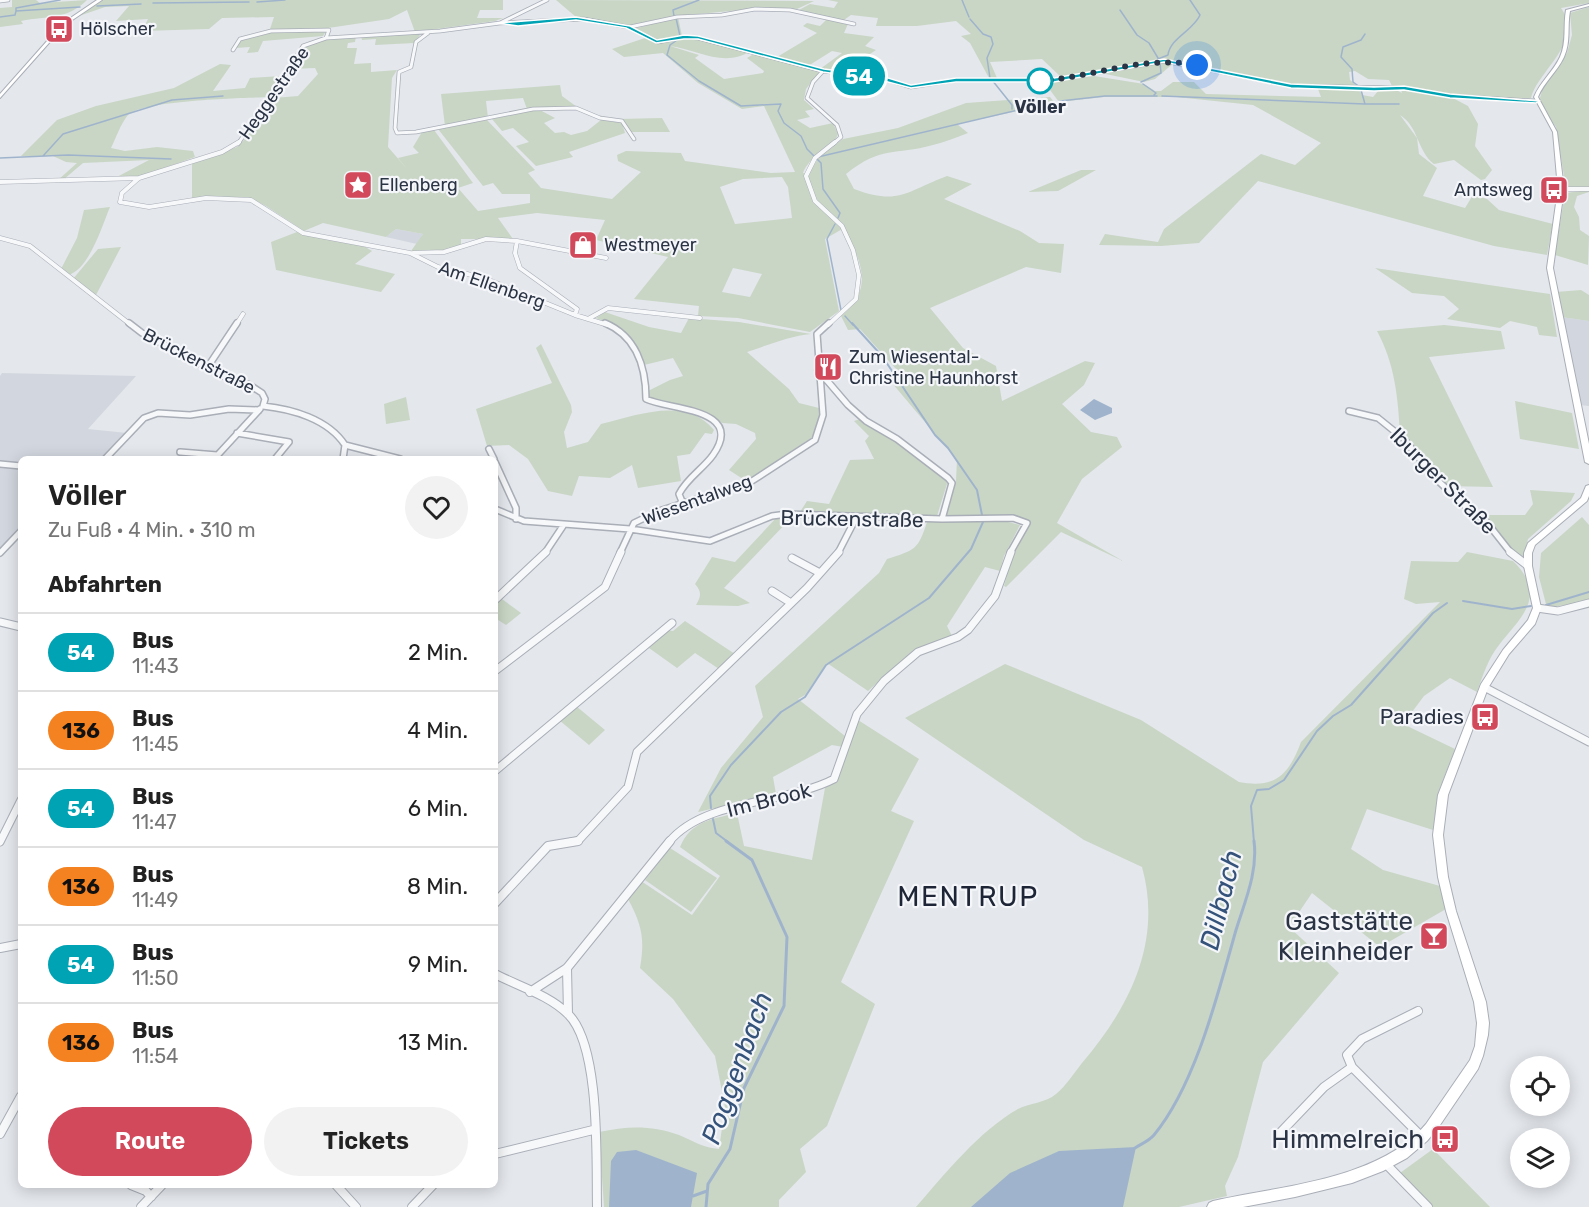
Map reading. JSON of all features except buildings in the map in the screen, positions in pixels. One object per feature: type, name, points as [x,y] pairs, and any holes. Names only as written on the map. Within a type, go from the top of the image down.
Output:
[{"type":"main road","points":[[0,97],[64,24],[100,0]]},
{"type":"main road","points":[[1589,5],[1568,10],[1569,37],[1561,59],[1541,83],[1536,101],[1555,132],[1561,189],[1551,268],[1589,462]]},
{"type":"main road","points":[[1213,1207],[1300,1190],[1386,1164],[1423,1138],[1474,1067],[1482,1048],[1484,1023],[1480,1002],[1443,878],[1438,835],[1443,795],[1484,687],[1506,652],[1532,622],[1537,608],[1528,566],[1528,554],[1533,543],[1586,499],[1589,488]]},
{"type":"street","points":[[0,1],[8,0]]},
{"type":"street","name":"Heggestraße","points":[[0,182],[139,178],[235,146],[257,115],[272,100],[275,90],[303,46],[326,38],[434,31],[500,23],[547,0]]},
{"type":"street","points":[[500,23],[518,24],[576,18],[628,27],[659,23],[677,16],[722,15],[755,9],[790,10],[854,24]]},
{"type":"street","points":[[628,27],[656,42],[684,37],[698,38],[823,70],[885,79],[911,87],[956,80],[1054,80],[1164,61],[1291,86],[1404,88],[1450,96],[1536,101]]},
{"type":"street","points":[[233,50],[240,39],[255,33],[329,30],[326,38]]},
{"type":"street","points":[[417,32],[423,34],[434,31]]},
{"type":"street","points":[[423,34],[413,49],[411,67],[399,72],[395,128],[397,133],[416,132],[533,109],[570,107],[581,109],[600,118],[623,122],[634,139]]},
{"type":"street","name":"Wiesentalweg","points":[[630,529],[634,523],[648,516],[752,481],[815,440],[824,420],[818,370],[817,334],[856,299],[859,283],[853,250],[842,226],[815,201],[808,185],[806,171],[816,157],[837,142],[842,134],[837,124],[814,107],[807,98],[813,82],[823,70]]},
{"type":"street","name":"Am Ellenberg","points":[[139,178],[122,194],[120,201],[149,207],[206,198],[244,199],[262,205],[303,233],[410,253],[444,252],[486,239],[517,242],[606,258]]},
{"type":"street","points":[[1561,189],[1589,189]]},
{"type":"street","name":"Brückenstraße","points":[[0,238],[30,246],[142,333],[207,368],[248,384],[262,393],[265,399],[261,408],[293,410],[338,434],[345,445],[388,456]]},
{"type":"street","name":"Am Ellenberg","points":[[517,242],[515,253],[520,268],[577,309],[575,315]]},
{"type":"street","name":"Am Ellenberg","points":[[410,253],[438,267],[484,278],[575,315],[614,327],[629,339],[645,372],[646,399],[659,406],[697,411],[708,415],[719,428],[719,444],[715,455],[683,484],[679,495],[683,504]]},
{"type":"street","points":[[588,319],[608,308],[700,318]]},
{"type":"street","points":[[207,368],[243,314]]},
{"type":"street","points":[[818,370],[848,405],[866,421],[897,439],[948,478],[952,483],[942,519]]},
{"type":"street","points":[[216,456],[261,408]]},
{"type":"street","points":[[108,456],[144,418],[158,413],[190,415],[229,409],[261,408]]},
{"type":"street","name":"Iburger Straße","points":[[1349,411],[1374,416],[1404,439],[1434,477],[1465,506],[1485,520],[1513,556],[1528,566]]},
{"type":"street","points":[[237,432],[289,442],[277,456]]},
{"type":"street","points":[[343,456],[345,445]]},
{"type":"street","points":[[489,449],[492,456]]},
{"type":"street","points":[[180,452],[208,456]]},
{"type":"street","points":[[0,464],[18,466]]},
{"type":"street","points":[[498,469],[516,508],[516,519]]},
{"type":"street","name":"Brückenstraße","points":[[498,510],[516,519],[563,525],[630,529],[710,541],[771,516],[817,514],[856,518],[942,519]]},
{"type":"street","points":[[498,900],[548,846],[578,841],[628,787],[637,752],[745,649],[837,555],[856,518]]},
{"type":"street","name":"Im Brook","points":[[530,992],[567,968],[673,837],[704,816],[826,784],[834,779],[857,714],[884,681],[918,652],[958,637],[968,630],[995,596],[1001,585],[1008,557],[1027,523],[1012,518],[942,519]]},
{"type":"street","points":[[498,597],[542,558],[563,525]]},
{"type":"street","points":[[498,669],[605,587],[630,529]]},
{"type":"street","points":[[0,553],[18,534]]},
{"type":"street","points":[[792,558],[820,573]]},
{"type":"street","points":[[772,591],[791,603]]},
{"type":"street","points":[[1537,608],[1558,611],[1589,603]]},
{"type":"street","points":[[0,622],[18,626]]},
{"type":"street","points":[[498,768],[672,623]]},
{"type":"street","points":[[1484,687],[1589,742]]},
{"type":"street","points":[[0,842],[18,806]]},
{"type":"street","points":[[0,948],[18,945]]},
{"type":"street","points":[[567,968],[568,1014]]},
{"type":"street","points":[[498,976],[568,1014],[577,1023],[585,1044],[591,1084],[597,1207]]},
{"type":"street","points":[[1418,1011],[1362,1039],[1347,1055],[1352,1067],[1423,1138]]},
{"type":"street","points":[[1279,1134],[1324,1087],[1352,1067]]},
{"type":"street","points":[[0,1134],[18,1101]]},
{"type":"street","points":[[498,1153],[593,1130]]},
{"type":"street","points":[[1386,1164],[1428,1207]]},
{"type":"street","points":[[138,1188],[146,1191],[151,1197]]},
{"type":"street","points":[[141,1207],[159,1188]]},
{"type":"street","points":[[339,1188],[356,1207]]},
{"type":"street","points":[[412,1207],[430,1188]]},
{"type":"shaded area","points":[[396,229],[423,234],[417,244],[386,237]]},
{"type":"shaded area","points":[[1561,317],[1589,321],[1589,406],[1580,405]]},
{"type":"shaded area","points":[[2,373],[136,376],[88,429],[127,433],[105,456],[18,456],[18,530],[0,549],[0,376]]},
{"type":"green space","points":[[12,0],[36,0],[40,3],[87,0],[79,7],[64,14],[0,27],[0,8],[12,7]]},
{"type":"green space","points":[[103,0],[503,0],[503,10],[480,10],[477,18],[503,18],[415,32],[407,10],[389,19],[328,28],[323,36],[263,41],[258,52],[247,53],[250,47],[235,48],[239,41],[269,32],[274,17],[222,18],[209,29],[142,31],[148,19],[116,21],[129,6],[105,7],[79,16]]},
{"type":"green space","points":[[556,0],[814,1],[797,9],[753,7],[752,9],[676,16],[631,26],[576,17]]},
{"type":"green space","points":[[828,0],[1589,0],[1589,3],[1561,8],[1567,20],[1564,44],[1535,87],[1531,98],[1521,99],[1452,95],[1392,86],[1389,80],[1368,79],[1355,71],[1349,72],[1350,80],[1360,88],[1284,84],[1182,62],[1175,62],[1155,79],[1144,82],[1096,72],[1062,78],[1042,59],[990,62],[997,78],[989,78],[970,43],[961,36],[971,34],[956,21],[917,26],[876,26],[878,18],[851,15],[841,22],[848,24],[844,33],[874,37],[865,46],[876,50],[841,73],[820,69],[842,53],[832,51],[808,66],[777,57],[817,33],[803,26],[807,23],[820,26],[826,20],[797,11],[810,4],[834,8],[838,2]]},
{"type":"green space","points":[[1589,7],[1589,187],[1566,188],[1556,127],[1542,108],[1540,98],[1544,83],[1567,53],[1572,35],[1570,13]]},
{"type":"green space","points":[[678,17],[682,36],[660,41],[634,29]]},
{"type":"green space","points":[[417,33],[420,35],[414,43],[375,45],[376,39],[362,40],[361,36]]},
{"type":"green space","points":[[356,36],[355,42],[348,43],[347,48],[357,48],[354,64],[371,63],[371,72],[397,70],[392,78],[388,147],[408,170],[398,158],[419,153],[413,147],[422,132],[434,130],[473,183],[458,188],[478,211],[530,203],[530,194],[502,194],[493,183],[483,186],[438,129],[487,120],[535,170],[528,173],[541,188],[612,199],[641,172],[618,161],[617,155],[626,151],[681,153],[685,161],[771,173],[795,172],[764,106],[742,109],[698,83],[663,53],[624,57],[612,49],[645,38],[655,42],[687,37],[751,51],[741,56],[721,58],[670,46],[699,55],[695,58],[724,79],[763,73],[764,71],[747,58],[757,52],[820,71],[806,89],[804,100],[814,109],[805,111],[810,117],[797,120],[810,128],[833,123],[838,134],[831,144],[806,166],[803,173],[808,174],[820,156],[843,139],[898,128],[966,103],[1050,97],[1055,103],[957,124],[968,133],[933,145],[879,155],[858,165],[846,174],[854,189],[882,196],[893,196],[912,191],[947,176],[972,184],[944,199],[1020,231],[1039,243],[1064,244],[1061,273],[1026,267],[930,308],[963,348],[996,366],[1002,401],[1085,361],[1095,363],[1084,385],[1062,404],[1091,432],[1117,437],[1122,447],[1082,479],[1057,523],[1123,561],[1061,532],[1006,587],[1004,586],[1012,558],[1031,522],[1015,516],[948,516],[946,513],[956,481],[957,460],[892,383],[905,379],[860,329],[848,330],[841,316],[852,306],[858,296],[862,274],[844,228],[825,239],[839,311],[810,332],[738,318],[698,316],[699,306],[634,299],[668,257],[596,240],[605,220],[537,213],[498,218],[513,239],[461,239],[461,246],[444,251],[411,251],[423,234],[396,229],[386,237],[323,223],[304,231],[248,197],[192,199],[192,162],[237,147],[244,140],[254,121],[274,98],[298,96],[318,74],[315,68],[291,69],[304,47],[320,40]],"holes":[[[782,177],[788,187],[792,218],[735,224],[720,187],[743,179]],[[733,268],[762,274],[750,297],[722,292]]]},
{"type":"green space","points":[[220,64],[231,65],[213,91],[245,88],[250,78],[281,76],[270,97],[173,103],[137,110],[125,118],[111,148],[125,151],[157,147],[193,151],[195,157],[139,177],[113,179],[149,160],[83,163],[63,180],[58,180],[77,163],[66,162],[53,156],[21,156],[57,120],[96,106],[174,88]]},
{"type":"green space","points":[[1094,76],[1144,84],[1155,91],[1161,91],[1173,82],[1194,82],[1206,94],[1321,97],[1318,89],[1359,89],[1362,95],[1373,97],[1379,90],[1394,89],[1402,93],[1401,89],[1449,96],[1468,106],[1478,124],[1475,146],[1492,170],[1485,179],[1481,180],[1454,160],[1434,164],[1424,153],[1415,132],[1411,126],[1400,115],[1417,138],[1419,154],[1437,168],[1423,196],[1465,208],[1473,195],[1487,199],[1499,210],[1553,224],[1547,255],[1494,246],[1258,181],[1199,243],[1161,246],[1099,245],[1105,234],[1158,242],[1164,229],[1261,154],[1295,165],[1321,143],[1253,105],[1176,97],[1104,97],[1059,102],[1044,82]]},
{"type":"green space","points":[[560,85],[562,96],[577,107],[527,109],[523,98],[486,101],[488,118],[445,126],[441,94]]},
{"type":"green space","points":[[538,109],[555,118],[544,123],[555,133],[564,132],[571,135],[587,131],[601,120],[622,123],[625,133],[569,152],[573,157],[536,166],[516,146],[529,142],[513,128],[502,131],[492,119]]},
{"type":"green space","points":[[662,118],[670,132],[630,132],[625,122],[618,119]]},
{"type":"green space","points":[[1081,170],[1096,170],[1058,191],[1028,192]]},
{"type":"green space","points":[[1589,190],[1577,196],[1574,207],[1579,217],[1580,230],[1589,236],[1588,265],[1555,255],[1565,193]]},
{"type":"green space","points":[[110,207],[99,236],[88,256],[76,271],[68,275],[61,269],[77,238],[84,210]]},
{"type":"green space","points":[[297,232],[362,245],[372,251],[355,264],[395,274],[381,292],[276,270],[271,242]]},
{"type":"green space","points":[[121,247],[96,295],[73,279],[98,249]]},
{"type":"green space","points":[[1375,268],[1550,294],[1557,337],[1539,335],[1537,327],[1510,321],[1500,328],[1447,319],[1459,309],[1444,296],[1412,293]]},
{"type":"green space","points":[[1581,290],[1589,295],[1589,321],[1561,317],[1556,292]]},
{"type":"green space","points":[[605,312],[649,327],[681,333],[689,318],[739,322],[811,334],[747,352],[789,389],[799,403],[819,408],[816,431],[811,438],[746,481],[729,470],[756,439],[755,433],[736,424],[722,423],[704,411],[648,398],[646,392],[683,376],[673,358],[644,365],[637,348],[626,335],[596,318]]},
{"type":"green space","points":[[1444,325],[1501,331],[1505,349],[1429,357],[1493,487],[1448,486],[1413,445],[1400,434],[1397,394],[1392,369],[1377,331]]},
{"type":"green space","points":[[541,344],[571,405],[572,412],[564,432],[567,448],[588,442],[601,424],[661,411],[690,413],[703,420],[714,430],[712,434],[705,433],[690,454],[677,456],[681,481],[638,488],[632,465],[610,478],[579,476],[572,496],[548,491],[528,459],[509,445],[487,446],[476,409],[552,383],[536,348]]},
{"type":"green space","points":[[406,397],[410,420],[386,424],[384,404]]},
{"type":"green space","points":[[1515,401],[1572,413],[1579,449],[1520,439]]},
{"type":"green space","points":[[860,419],[944,477],[947,484],[937,516],[851,516],[800,512],[807,501],[829,504],[850,460],[874,459],[865,441],[869,436],[854,421]]},
{"type":"green space","points":[[1530,490],[1575,493],[1571,501],[1528,539],[1523,561],[1515,556],[1483,515],[1525,515],[1533,504]]},
{"type":"green space","points":[[793,516],[724,588],[750,603],[738,606],[696,605],[700,594],[695,584],[712,557],[735,562],[777,517]]},
{"type":"green space","points":[[1582,517],[1589,525],[1589,601],[1547,608],[1539,577],[1541,553]]},
{"type":"green space","points":[[927,522],[1008,522],[1020,525],[1004,556],[1000,571],[985,567],[947,626],[952,636],[915,649],[868,691],[827,663],[805,695],[798,699],[845,736],[843,747],[832,745],[773,777],[776,794],[698,812],[721,768],[763,717],[755,686],[879,573],[887,559],[914,548]]},
{"type":"green space","points":[[1467,552],[1513,561],[1524,574],[1529,585],[1530,596],[1527,606],[1492,656],[1477,692],[1450,678],[1424,696],[1403,724],[1455,749],[1438,793],[1433,830],[1367,809],[1351,849],[1383,870],[1440,886],[1446,909],[1380,947],[1312,893],[1289,927],[1339,973],[1263,1062],[1238,1157],[1225,1186],[1227,1196],[1179,1207],[916,1207],[963,1154],[990,1129],[1018,1109],[1052,1097],[1067,1083],[1099,1042],[1127,997],[1138,972],[1145,947],[1148,922],[1147,895],[1142,867],[1084,840],[905,718],[1005,664],[1141,720],[1239,782],[1252,784],[1272,781],[1286,771],[1301,742],[1440,602],[1416,604],[1404,599],[1411,561],[1458,562]]},
{"type":"green space","points":[[498,599],[502,599],[521,613],[506,625],[498,620]]},
{"type":"green space","points":[[685,621],[735,654],[719,669],[695,653],[677,668],[649,648],[666,630],[673,631]]},
{"type":"green space","points":[[576,706],[605,730],[589,745],[559,720]]},
{"type":"green space","points":[[858,720],[919,759],[891,811],[914,821],[841,982],[875,1004],[827,1126],[800,1149],[806,1172],[779,1200],[779,1207],[604,1207],[599,1132],[629,1128],[659,1129],[703,1146],[719,1149],[725,1107],[715,1056],[673,999],[640,968],[641,932],[628,899],[641,881],[692,915],[720,876],[680,847],[696,826],[737,813],[744,846],[812,860],[825,788],[842,766]]},
{"type":"green space","points":[[670,848],[717,878],[691,912],[645,880]]},
{"type":"green space","points":[[1433,1149],[1490,1207],[1433,1207],[1400,1173]]},
{"type":"water","points":[[1094,399],[1112,408],[1112,413],[1095,420],[1080,410]]},
{"type":"water","points":[[1136,1147],[1123,1207],[971,1207],[1010,1173],[1059,1151]]},
{"type":"water","points":[[636,1150],[697,1173],[691,1207],[609,1207],[611,1161],[617,1152]]},
{"type":"waterway","points":[[16,11],[16,8],[60,0]]},
{"type":"waterway","points":[[257,2],[285,0]]},
{"type":"waterway","points":[[674,16],[673,10],[699,0]]},
{"type":"waterway","points":[[962,0],[969,17]]},
{"type":"waterway","points":[[1158,59],[1168,55],[1173,44],[1200,15],[1190,0]]},
{"type":"waterway","points":[[153,3],[249,2]]},
{"type":"waterway","points":[[97,6],[141,4]]},
{"type":"waterway","points":[[16,11],[80,7]]},
{"type":"waterway","points":[[1120,10],[1137,35],[1149,43],[1158,58]]},
{"type":"waterway","points":[[0,17],[15,15],[16,11]]},
{"type":"waterway","points":[[676,18],[680,36]]},
{"type":"waterway","points":[[970,19],[983,34],[991,37],[993,44],[987,58],[990,78]]},
{"type":"waterway","points":[[1360,87],[1353,82],[1352,69],[1341,57],[1343,47],[1361,40],[1365,34]]},
{"type":"waterway","points":[[680,38],[670,45],[667,55],[699,81],[741,106],[781,104],[778,111],[784,123],[801,136],[807,149],[821,163],[823,189],[840,213],[838,218]]},
{"type":"waterway","points":[[1141,82],[1161,73],[1160,62]]},
{"type":"waterway","points":[[992,80],[1012,105],[1012,109]]},
{"type":"waterway","points":[[1143,84],[1156,93],[1154,95]]},
{"type":"waterway","points":[[1162,96],[1365,104],[1361,90]]},
{"type":"waterway","points":[[43,156],[63,134],[172,100],[223,96]]},
{"type":"waterway","points":[[1060,101],[1105,96],[1157,96]]},
{"type":"waterway","points":[[818,157],[1052,102]]},
{"type":"waterway","points":[[1366,104],[1399,104]]},
{"type":"waterway","points":[[0,158],[68,155],[171,159]]},
{"type":"waterway","name":"Poggenbach","points":[[835,224],[827,239],[841,310]]},
{"type":"waterway","name":"Poggenbach","points":[[845,316],[853,325]]},
{"type":"waterway","name":"Poggenbach","points":[[852,323],[882,356],[935,435],[948,448],[977,490],[982,515]]},
{"type":"waterway","name":"Poggenbach","points":[[711,808],[710,796],[731,765],[781,712],[805,697],[826,665],[929,598],[971,549],[983,522]]},
{"type":"waterway","name":"Dillbach","points":[[1546,605],[1589,592]]},
{"type":"waterway","name":"Dillbach","points":[[1463,601],[1512,609],[1531,606]]},
{"type":"waterway","name":"Dillbach","points":[[1254,842],[1251,806],[1257,790],[1269,789],[1284,780],[1317,731],[1333,716],[1351,705],[1433,613],[1447,603]]},
{"type":"waterway","name":"Poggenbach","points":[[713,819],[716,833],[728,842]]},
{"type":"waterway","name":"Poggenbach","points":[[706,1207],[708,1184],[730,1149],[744,1088],[784,1006],[787,937],[752,860],[726,841]]},
{"type":"waterway","name":"Dillbach","points":[[1135,1148],[1152,1137],[1169,1114],[1194,1064],[1250,886],[1255,853],[1254,841]]},
{"type":"waterway","points":[[693,1196],[707,1191]]},
{"type":"bus line","name":"54","points":[[500,23],[518,24],[576,18],[593,20],[628,27],[656,42],[684,37],[698,38],[823,70],[885,79],[911,87],[956,80],[1054,80],[1083,76],[1132,64],[1164,61],[1197,65],[1268,83],[1291,86],[1412,88],[1450,96],[1536,101]]},
{"type":"place","name":"Hölscher","points":[[59,29]]},
{"type":"place","name":"Völler","points":[[1040,81]]},
{"type":"place","name":"Ellenberg","points":[[358,185]]},
{"type":"place","name":"Amtsweg","points":[[1554,190]]},
{"type":"place","name":"Westmeyer","points":[[583,245]]},
{"type":"place","name":"Zum Wiesental- Christine Haunhorst","points":[[828,367]]},
{"type":"place","name":"Paradies","points":[[1485,717]]},
{"type":"place","name":"Gaststätte Kleinheider","points":[[1434,936]]},
{"type":"place","name":"Himmelreich","points":[[1445,1139]]},
{"type":"district","name":"MENTRUP","points":[[968,896]]},
{"type":"route","points":[[1040,81],[1083,76],[1132,64],[1158,61],[1197,65]]}]
